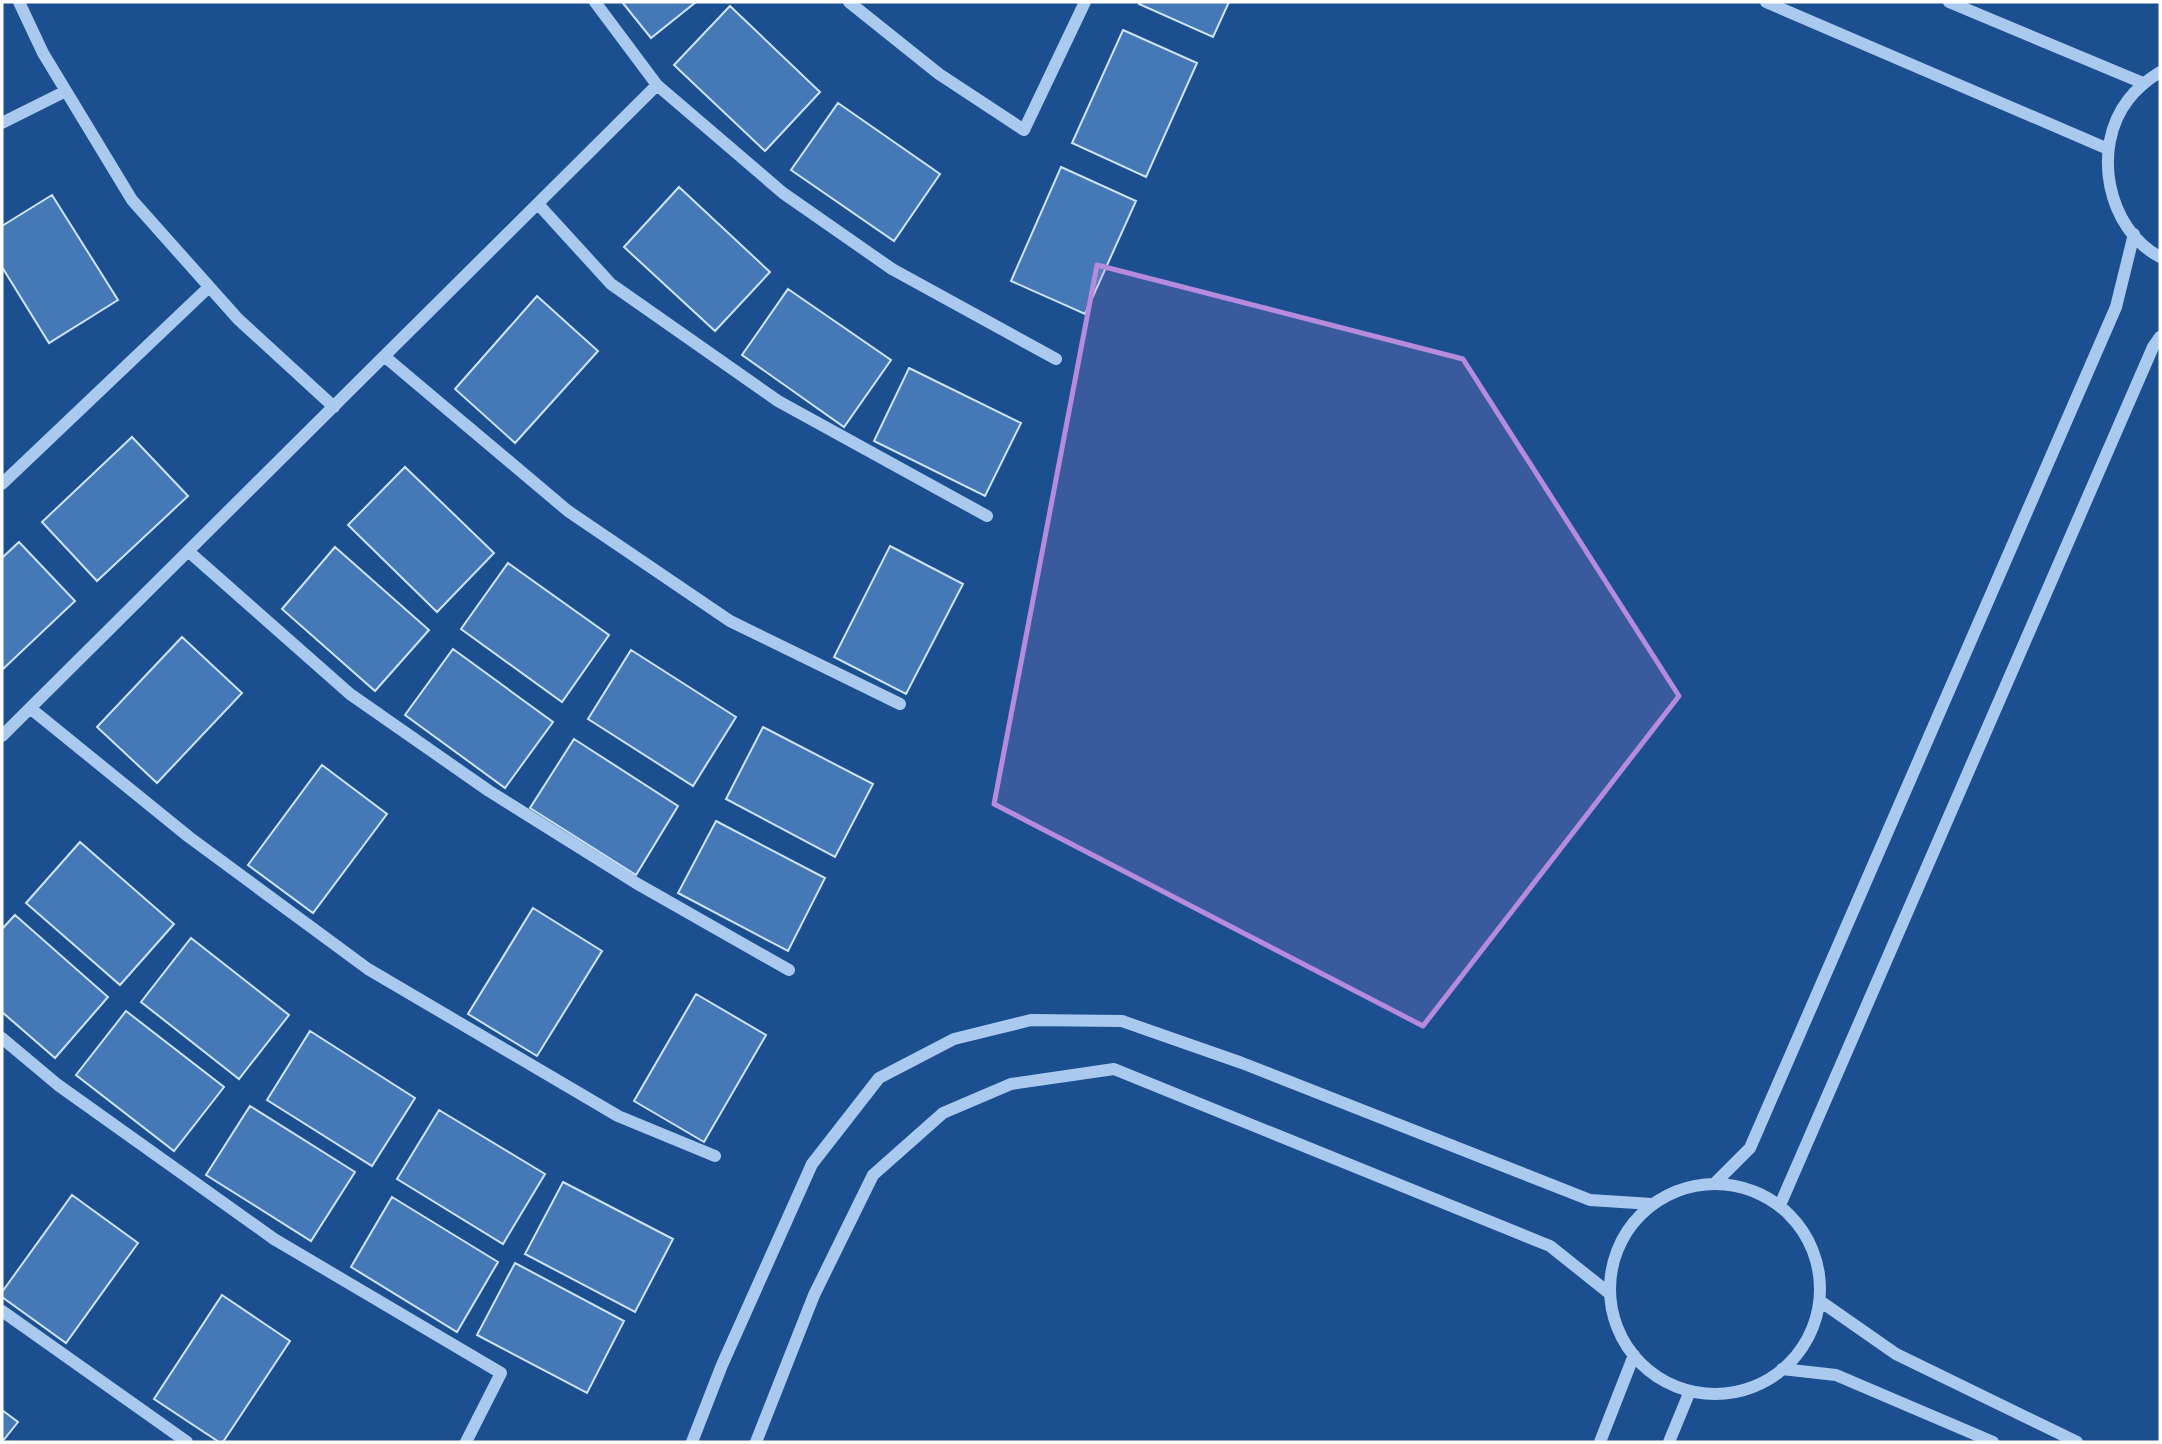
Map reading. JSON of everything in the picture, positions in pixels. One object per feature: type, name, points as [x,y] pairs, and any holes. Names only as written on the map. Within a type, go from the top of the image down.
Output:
[{"type":"street","points":[[19,2],[43,53],[132,200],[238,319],[334,407]]},
{"type":"street","points":[[595,2],[657,85],[783,193],[892,269],[1056,359]]},
{"type":"street","points":[[849,2],[939,74],[1024,130],[1085,2]]},
{"type":"street","points":[[1766,2],[2108,149]]},
{"type":"street","points":[[1949,2],[2143,83]]},
{"type":"street","points":[[2160,72],[2143,83],[2126,102],[2114,125],[2108,149],[2109,187],[2124,223],[2149,251],[2160,257]]},
{"type":"street","points":[[2,736],[657,85]]},
{"type":"street","points":[[2,123],[66,91]]},
{"type":"street","points":[[538,204],[611,284],[778,401],[986,516]]},
{"type":"street","points":[[1715,1183],[1751,1148],[2116,307],[2134,234]]},
{"type":"street","points":[[2,484],[209,287]]},
{"type":"street","points":[[1780,1205],[2142,372],[2160,337]]},
{"type":"street","points":[[384,356],[568,511],[730,621],[900,704]]},
{"type":"street","points":[[188,551],[350,694],[489,791],[636,883],[789,970]]},
{"type":"street","points":[[30,708],[189,838],[368,969],[618,1116],[715,1156]]},
{"type":"street","points":[[692,1442],[722,1364],[812,1164],[879,1078],[954,1039],[980,1032],[1031,1020],[1122,1021],[1242,1063],[1590,1200],[1652,1204]]},
{"type":"street","points":[[2,1038],[58,1085],[274,1239],[501,1373],[466,1442]]},
{"type":"street","points":[[756,1442],[814,1295],[873,1175],[943,1113],[1011,1084],[1114,1069],[1550,1245],[1609,1293]]},
{"type":"street","points":[[1715,1183],[1749,1188],[1780,1205],[1804,1232],[1818,1265],[1820,1301],[1810,1335],[1789,1364],[1760,1385],[1726,1394],[1690,1391],[1659,1378],[1634,1355],[1617,1326],[1609,1293],[1614,1259],[1628,1228],[1652,1204],[1682,1188],[1715,1183]]},
{"type":"street","points":[[1820,1301],[1896,1354],[2077,1442]]},
{"type":"street","points":[[2,1311],[187,1442]]},
{"type":"street","points":[[1600,1442],[1634,1355]]},
{"type":"street","points":[[1782,1369],[1836,1375],[1993,1442]]},
{"type":"street","points":[[1669,1442],[1690,1391]]},
{"type":"highlighted area","points":[[1097,265],[1463,359],[1679,696],[1423,1026],[994,804]]},
{"type":"building","points":[[622,2],[696,2],[651,38]]},
{"type":"building","points":[[1229,2],[1213,37],[1139,4]]},
{"type":"building","points":[[730,6],[820,92],[765,151],[674,65]]},
{"type":"building","points":[[1123,30],[1197,63],[1146,177],[1072,143]]},
{"type":"building","points":[[838,103],[940,174],[894,241],[791,170]]},
{"type":"building","points":[[1061,167],[1136,201],[1085,314],[1011,281]]},
{"type":"building","points":[[679,187],[770,272],[715,331],[624,247]]},
{"type":"building","points":[[52,195],[118,300],[49,343],[2,267],[2,226]]},
{"type":"building","points":[[788,289],[891,360],[844,427],[742,355]]},
{"type":"building","points":[[537,296],[598,351],[515,443],[455,389]]},
{"type":"building","points":[[909,368],[1021,423],[985,496],[874,441]]},
{"type":"building","points":[[132,437],[188,496],[97,581],[42,522]]},
{"type":"building","points":[[405,467],[494,553],[437,612],[348,525]]},
{"type":"building","points":[[19,542],[75,601],[2,670],[2,558]]},
{"type":"building","points":[[890,546],[963,584],[906,694],[834,657]]},
{"type":"building","points":[[335,547],[429,630],[375,691],[282,609]]},
{"type":"building","points":[[508,563],[609,635],[562,702],[461,629]]},
{"type":"building","points":[[182,637],[242,693],[157,783],[97,727]]},
{"type":"building","points":[[453,649],[553,722],[505,788],[405,715]]},
{"type":"building","points":[[631,650],[736,717],[693,786],[588,719]]},
{"type":"building","points":[[763,727],[873,784],[835,857],[726,799]]},
{"type":"building","points":[[574,739],[678,806],[636,875],[530,808]]},
{"type":"building","points":[[322,765],[387,814],[313,913],[248,865]]},
{"type":"building","points":[[716,821],[825,878],[788,951],[678,893]]},
{"type":"building","points":[[80,842],[174,924],[120,985],[26,903]]},
{"type":"building","points":[[533,908],[602,951],[537,1056],[468,1014]]},
{"type":"building","points":[[15,915],[108,997],[55,1058],[2,1012],[2,929]]},
{"type":"building","points":[[191,938],[289,1015],[239,1079],[141,1002]]},
{"type":"building","points":[[696,994],[766,1035],[704,1142],[634,1101]]},
{"type":"building","points":[[126,1011],[224,1087],[174,1151],[76,1075]]},
{"type":"building","points":[[310,1031],[415,1098],[372,1166],[267,1100]]},
{"type":"building","points":[[250,1106],[355,1172],[311,1241],[206,1175]]},
{"type":"building","points":[[439,1110],[545,1174],[503,1244],[397,1179]]},
{"type":"building","points":[[563,1182],[673,1239],[635,1312],[525,1254]]},
{"type":"building","points":[[72,1195],[138,1243],[66,1343],[2,1297],[2,1292]]},
{"type":"building","points":[[392,1197],[498,1262],[457,1332],[351,1267]]},
{"type":"building","points":[[515,1263],[624,1321],[587,1393],[477,1335]]},
{"type":"building","points":[[222,1295],[290,1341],[223,1442],[219,1442],[154,1399]]},
{"type":"building","points":[[2,1410],[18,1422],[2,1442]]}]
